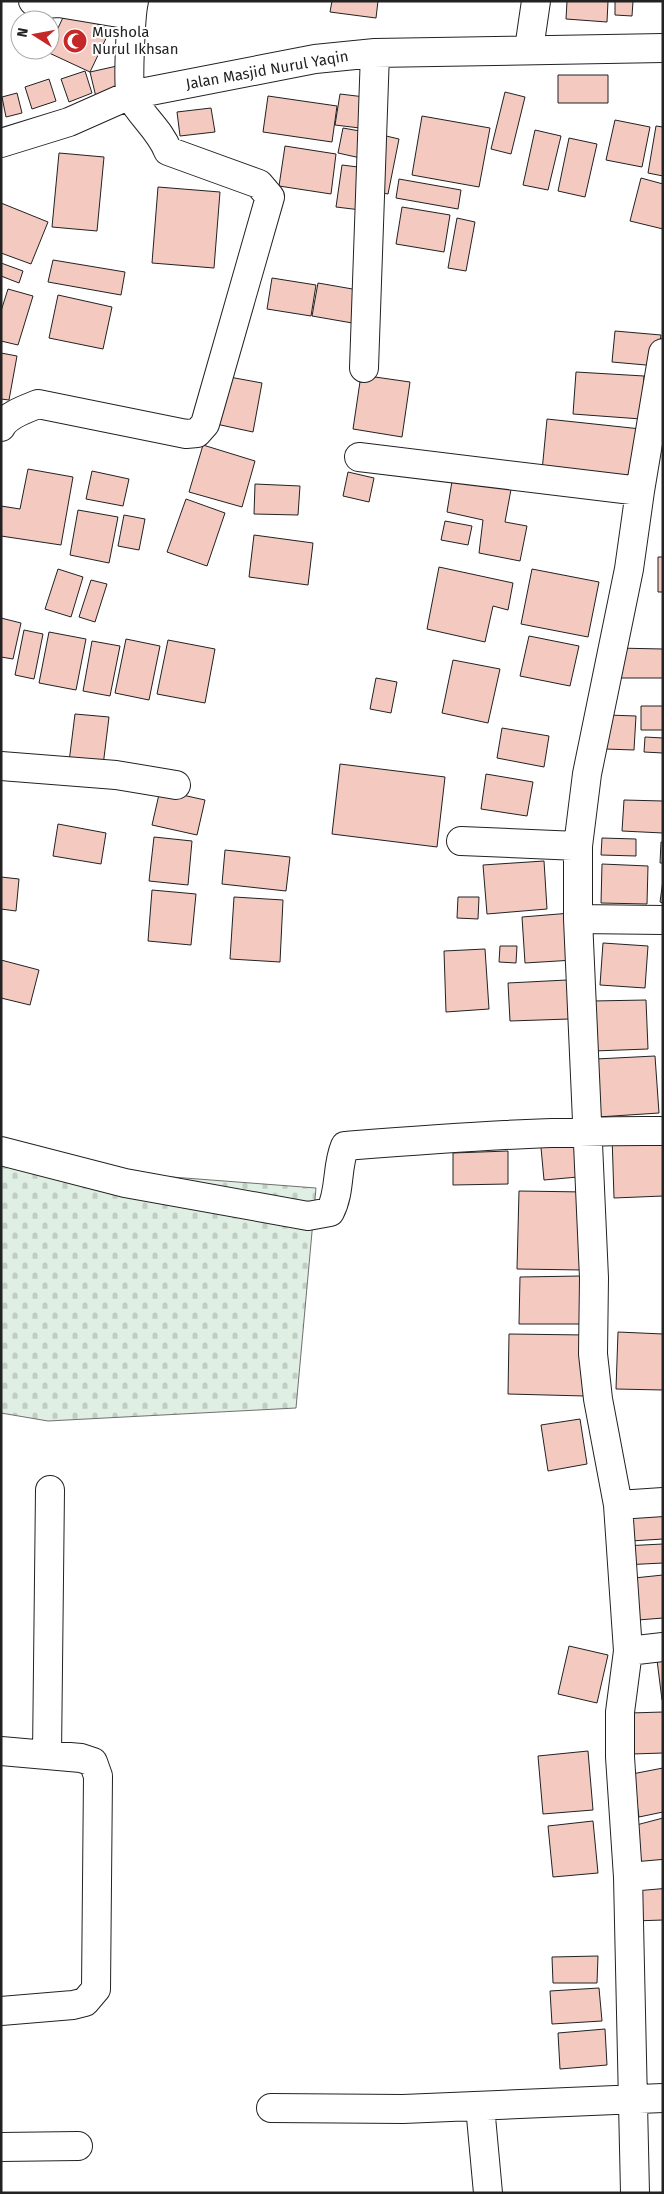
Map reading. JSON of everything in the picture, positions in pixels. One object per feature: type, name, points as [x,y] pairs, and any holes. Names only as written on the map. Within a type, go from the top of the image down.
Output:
[{"type":"street","points":[[1,427],[4,422],[22,410],[38,404],[186,434],[197,433],[205,424],[270,197],[259,184],[168,150],[163,139],[130,95],[132,8],[59,3],[44,4],[33,1]]},
{"type":"street","points":[[530,49],[536,1]]},
{"type":"street","name":"Jalan Masjid Nurul Yaqin","points":[[1,143],[69,122],[130,95],[314,59],[375,52],[663,48]]},
{"type":"street","points":[[364,368],[375,52]]},
{"type":"street","points":[[635,2193],[628,1877],[620,1757],[620,1712],[628,1651],[618,1505],[598,1399],[593,1354],[594,1278],[578,919],[578,846],[587,774],[629,569],[663,353]]},
{"type":"street","points":[[359,457],[640,491]]},
{"type":"street","points":[[1,766],[116,775],[176,785]]},
{"type":"street","points":[[461,841],[578,846]]},
{"type":"street","points":[[578,919],[663,920]]},
{"type":"street","points":[[1,1151],[125,1183],[308,1216],[330,1212],[336,1201],[341,1155],[345,1146],[437,1138],[588,1131],[663,1131]]},
{"type":"street","points":[[47,1754],[50,1490]]},
{"type":"street","points":[[618,1505],[663,1502]]},
{"type":"street","points":[[628,1651],[663,1647]]},
{"type":"street","points":[[1,1750],[82,1758],[93,1762],[98,1776],[96,1989],[85,2002],[73,2005],[1,2011]]},
{"type":"street","points":[[628,1877],[663,1874]]},
{"type":"street","points":[[271,2108],[390,2109],[663,2098]]},
{"type":"street","points":[[480,2106],[488,2193]]},
{"type":"street","points":[[1,2147],[78,2146]]},
{"type":"green space","points":[[1,1164],[316,1188],[296,1408],[48,1421],[1,1413]]},
{"type":"building","points":[[332,1],[378,1],[376,18],[330,12]]},
{"type":"building","points":[[567,1],[608,1],[607,22],[566,19]]},
{"type":"building","points":[[615,1],[633,1],[632,16],[615,15]]},
{"type":"building","points":[[67,9],[110,30],[90,72],[60,58],[60,24]]},
{"type":"building","points":[[117,66],[123,91],[96,97],[90,72]]},
{"type":"building","points":[[85,71],[92,93],[69,102],[61,79]]},
{"type":"building","points":[[558,75],[608,75],[608,103],[558,103]]},
{"type":"building","points":[[49,79],[56,101],[32,109],[25,87]]},
{"type":"building","points":[[505,92],[525,97],[511,154],[491,149]]},
{"type":"building","points":[[17,93],[22,113],[6,117],[2,97]]},
{"type":"building","points":[[340,94],[373,98],[368,129],[335,125]]},
{"type":"building","points":[[268,96],[337,106],[332,142],[263,132]]},
{"type":"building","points":[[211,108],[215,132],[180,136],[177,112]]},
{"type":"building","points":[[422,116],[490,128],[479,187],[412,175]]},
{"type":"building","points":[[615,120],[650,127],[642,167],[606,160]]},
{"type":"building","points":[[656,126],[663,127],[663,176],[648,173]]},
{"type":"building","points":[[343,128],[371,133],[365,159],[338,153]]},
{"type":"building","points":[[535,130],[561,136],[548,190],[523,185]]},
{"type":"building","points":[[382,135],[399,139],[388,194],[371,191]]},
{"type":"building","points":[[569,138],[597,144],[585,197],[558,191]]},
{"type":"building","points":[[285,146],[336,154],[331,194],[279,186]]},
{"type":"building","points":[[59,153],[104,157],[97,231],[52,227]]},
{"type":"building","points":[[342,165],[366,168],[361,210],[336,207]]},
{"type":"building","points":[[641,178],[663,184],[663,229],[630,221]]},
{"type":"building","points":[[399,179],[461,190],[458,209],[396,198]]},
{"type":"building","points":[[158,187],[220,192],[214,268],[152,263]]},
{"type":"building","points":[[1,203],[48,222],[31,264],[1,253]]},
{"type":"building","points":[[402,207],[450,215],[444,252],[396,244]]},
{"type":"building","points":[[457,218],[475,222],[466,271],[448,268]]},
{"type":"building","points":[[53,260],[125,272],[121,295],[48,282]]},
{"type":"building","points":[[1,263],[23,271],[19,283],[1,276]]},
{"type":"building","points":[[272,278],[316,285],[311,316],[267,309]]},
{"type":"building","points":[[318,283],[364,291],[358,324],[312,316]]},
{"type":"building","points":[[8,289],[33,296],[18,345],[1,341],[1,311]]},
{"type":"building","points":[[58,295],[112,307],[103,349],[49,338]]},
{"type":"building","points":[[615,331],[661,335],[657,366],[612,362]]},
{"type":"building","points":[[1,353],[17,356],[9,400],[1,399]]},
{"type":"building","points":[[576,372],[644,376],[641,419],[573,414]]},
{"type":"building","points":[[361,375],[410,382],[402,437],[353,429]]},
{"type":"building","points":[[224,376],[262,383],[253,432],[216,424]]},
{"type":"building","points":[[547,419],[641,429],[634,482],[542,471]]},
{"type":"building","points":[[203,445],[255,461],[242,507],[189,492]]},
{"type":"building","points":[[28,469],[73,477],[61,545],[1,536],[1,506],[20,509]]},
{"type":"building","points":[[92,471],[129,479],[123,506],[86,499]]},
{"type":"building","points":[[348,472],[374,478],[369,502],[343,496]]},
{"type":"building","points":[[453,475],[512,484],[505,522],[527,526],[520,561],[479,553],[483,520],[447,512]]},
{"type":"building","points":[[255,484],[300,486],[298,515],[254,514]]},
{"type":"building","points":[[186,499],[225,513],[207,566],[167,552]]},
{"type":"building","points":[[78,510],[118,517],[109,563],[70,555]]},
{"type":"building","points":[[124,515],[145,519],[139,550],[118,546]]},
{"type":"building","points":[[445,521],[472,526],[468,545],[441,540]]},
{"type":"building","points":[[254,535],[313,543],[308,585],[249,577]]},
{"type":"building","points":[[658,557],[663,557],[663,592],[658,592]]},
{"type":"building","points":[[439,567],[513,583],[508,610],[493,606],[485,642],[427,629]]},
{"type":"building","points":[[58,569],[83,577],[71,617],[45,609]]},
{"type":"building","points":[[532,569],[599,582],[588,637],[521,624]]},
{"type":"building","points":[[91,580],[107,584],[95,622],[79,617]]},
{"type":"building","points":[[1,618],[21,623],[13,659],[1,657]]},
{"type":"building","points":[[24,630],[43,634],[34,679],[15,675]]},
{"type":"building","points":[[49,632],[86,639],[76,690],[39,683]]},
{"type":"building","points":[[529,636],[579,646],[570,686],[520,676]]},
{"type":"building","points":[[126,639],[160,646],[149,700],[115,693]]},
{"type":"building","points":[[168,640],[215,649],[205,703],[157,694]]},
{"type":"building","points":[[92,641],[120,646],[110,696],[83,691]]},
{"type":"building","points":[[616,648],[663,649],[663,678],[616,678]]},
{"type":"building","points":[[453,660],[500,669],[488,723],[442,713]]},
{"type":"building","points":[[376,678],[397,682],[391,713],[370,709]]},
{"type":"building","points":[[641,706],[663,706],[663,730],[641,730]]},
{"type":"building","points":[[75,714],[109,717],[103,766],[69,762]]},
{"type":"building","points":[[607,715],[636,716],[634,750],[605,749]]},
{"type":"building","points":[[502,728],[549,736],[544,767],[497,758]]},
{"type":"building","points":[[645,737],[663,738],[663,753],[644,752]]},
{"type":"building","points":[[340,764],[445,777],[437,847],[332,834]]},
{"type":"building","points":[[486,774],[533,782],[527,816],[481,809]]},
{"type":"building","points":[[160,790],[205,800],[197,835],[152,825]]},
{"type":"building","points":[[624,800],[663,801],[663,833],[622,831]]},
{"type":"building","points":[[58,824],[106,833],[101,864],[53,856]]},
{"type":"building","points":[[154,837],[192,841],[188,885],[149,881]]},
{"type":"building","points":[[602,838],[636,839],[636,856],[601,855]]},
{"type":"building","points":[[661,842],[663,842],[663,863],[660,863]]},
{"type":"building","points":[[225,850],[290,857],[286,891],[222,884]]},
{"type":"building","points":[[544,861],[547,909],[487,914],[483,865]]},
{"type":"building","points":[[602,864],[648,866],[647,904],[601,903]]},
{"type":"building","points":[[1,877],[19,879],[16,911],[1,909]]},
{"type":"building","points":[[663,880],[663,903],[660,902]]},
{"type":"building","points":[[152,890],[196,894],[191,945],[148,941]]},
{"type":"building","points":[[234,897],[283,900],[280,962],[230,959]]},
{"type":"building","points":[[458,897],[479,897],[478,919],[457,918]]},
{"type":"building","points":[[571,913],[574,960],[525,963],[522,917]]},
{"type":"building","points":[[603,943],[648,946],[645,988],[600,985]]},
{"type":"building","points":[[500,946],[517,946],[516,963],[499,962]]},
{"type":"building","points":[[485,949],[489,1009],[446,1012],[444,951]]},
{"type":"building","points":[[1,960],[39,970],[30,1005],[1,998]]},
{"type":"building","points":[[567,980],[569,1019],[510,1021],[508,983]]},
{"type":"building","points":[[646,1000],[648,1049],[594,1051],[593,1001]]},
{"type":"building","points":[[655,1056],[659,1113],[598,1117],[596,1059]]},
{"type":"building","points":[[575,1134],[578,1177],[544,1180],[540,1137]]},
{"type":"building","points":[[663,1134],[663,1196],[614,1198],[612,1136]]},
{"type":"building","points":[[508,1151],[508,1184],[453,1185],[453,1153]]},
{"type":"building","points":[[519,1191],[585,1192],[583,1270],[517,1269]]},
{"type":"building","points":[[581,1276],[580,1324],[519,1324],[520,1277]]},
{"type":"building","points":[[618,1332],[663,1334],[663,1390],[616,1389]]},
{"type":"building","points":[[509,1334],[586,1335],[585,1396],[508,1394]]},
{"type":"building","points":[[580,1419],[587,1464],[548,1471],[541,1425]]},
{"type":"building","points":[[663,1504],[663,1539],[631,1541],[630,1505]]},
{"type":"building","points":[[663,1544],[663,1563],[623,1565],[623,1546]]},
{"type":"building","points":[[663,1575],[663,1618],[638,1620],[634,1578]]},
{"type":"building","points":[[569,1646],[608,1655],[597,1703],[558,1694]]},
{"type":"building","points":[[663,1659],[663,1700],[662,1700],[657,1660]]},
{"type":"building","points":[[663,1712],[663,1753],[632,1754],[630,1713]]},
{"type":"building","points":[[588,1751],[593,1810],[543,1814],[538,1756]]},
{"type":"building","points":[[663,1768],[663,1812],[639,1817],[632,1774]]},
{"type":"building","points":[[663,1818],[663,1868],[637,1874],[625,1828]]},
{"type":"building","points":[[593,1821],[598,1873],[553,1877],[548,1826]]},
{"type":"building","points":[[663,1880],[663,1920],[634,1921],[632,1882]]},
{"type":"building","points":[[598,1956],[597,1983],[553,1983],[552,1957]]},
{"type":"building","points":[[599,1988],[602,2021],[552,2024],[550,1991]]},
{"type":"building","points":[[605,2029],[607,2065],[560,2069],[558,2033]]},
{"type":"place","name":"Mushola Nurul Ikhsan","points":[[75,41]]}]
